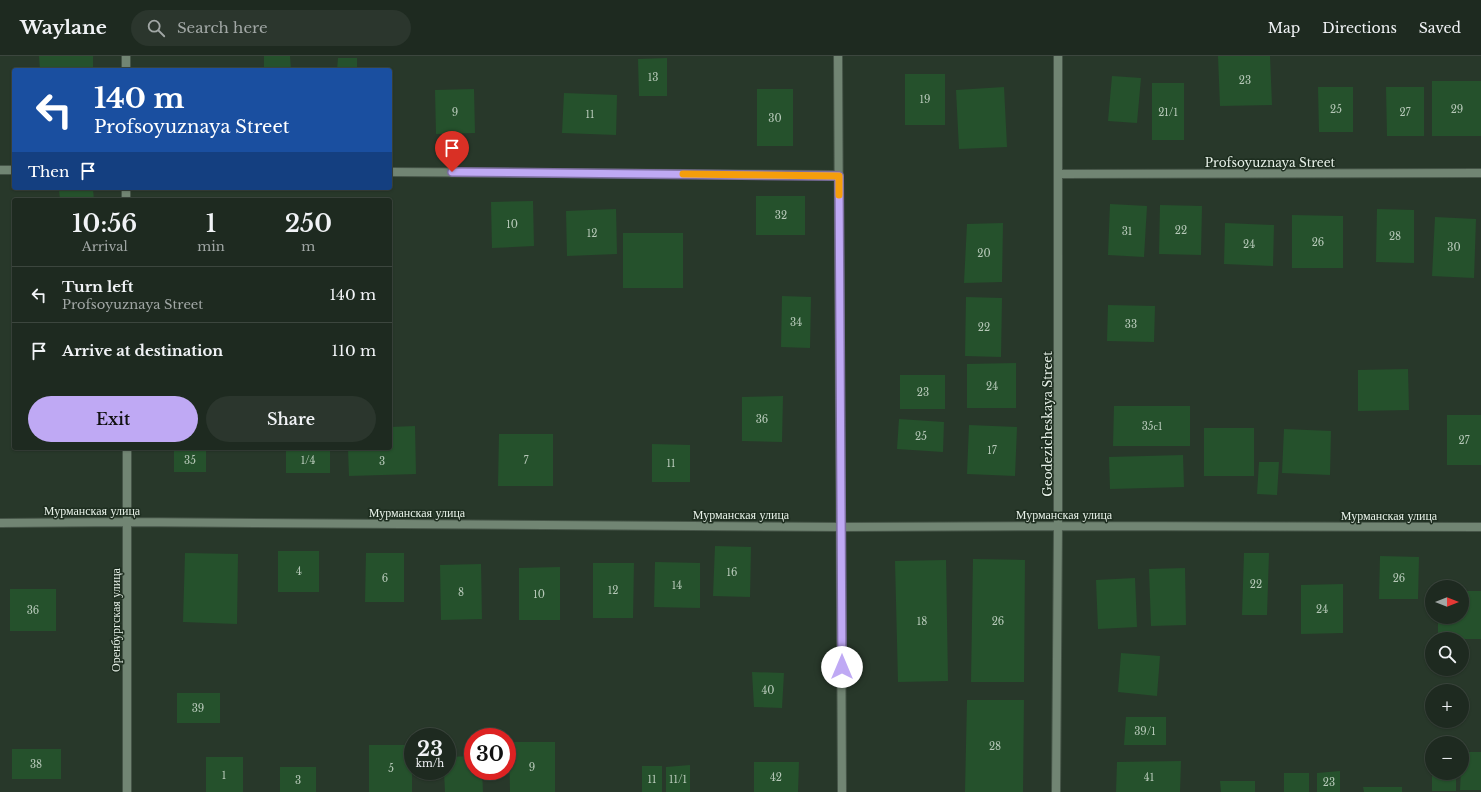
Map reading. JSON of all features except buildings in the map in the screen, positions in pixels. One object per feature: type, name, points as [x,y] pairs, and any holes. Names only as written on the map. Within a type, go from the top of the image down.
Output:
[{"type":"street","points":[[126,56],[126,68]]},
{"type":"street","points":[[838,56],[842,527],[842,792]]},
{"type":"street","name":"Geodezicheskaya Street","points":[[1056,792],[1059,174],[1058,56]]},
{"type":"street","points":[[0,170],[12,170]]},
{"type":"street","points":[[392,172],[839,176]]},
{"type":"street","name":"Profsoyuznaya Street","points":[[1059,174],[1481,173]]},
{"type":"street","name":"Оренбургская улица","points":[[127,450],[127,792]]},
{"type":"street","name":"Мурманская улица","points":[[0,523],[127,522],[842,527],[1481,527]]},
{"type":"slow traffic","points":[[683,174],[839,176],[839,195]]},
{"type":"route","points":[[452,172],[839,176],[842,667]]}]
